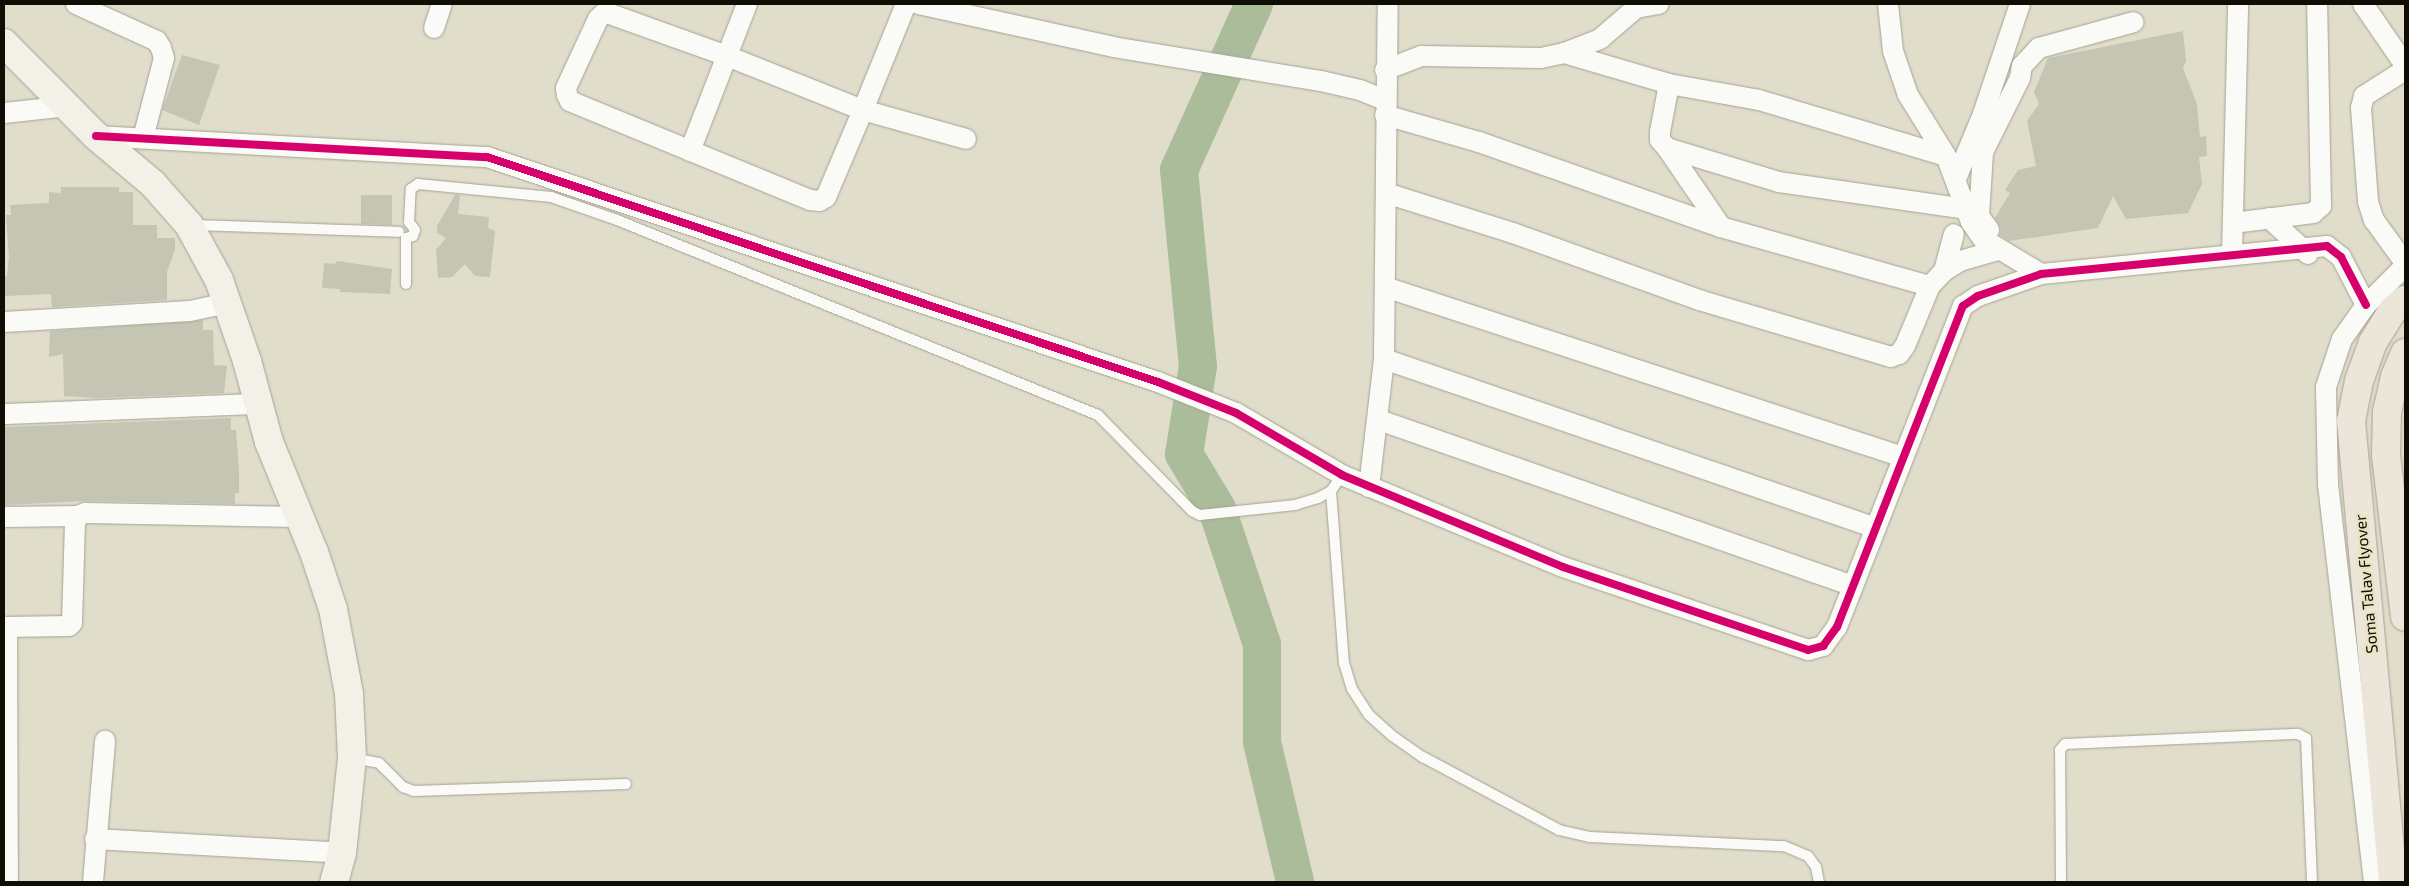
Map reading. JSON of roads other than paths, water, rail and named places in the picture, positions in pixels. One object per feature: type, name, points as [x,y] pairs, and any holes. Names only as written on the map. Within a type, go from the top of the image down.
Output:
[{"type":"main road","name":"Soma Talav Flyover","points":[[2393,882],[2351,421],[2359,381],[2373,342],[2393,310],[2405,300]]},
{"type":"main road","name":"Soma Talav Flyover","points":[[2405,353],[2395,377],[2387,411],[2386,455],[2405,617]]},
{"type":"street","points":[[76,4],[157,41],[161,48],[164,58],[143,138]]},
{"type":"street","points":[[434,28],[442,4]]},
{"type":"street","points":[[690,150],[747,4]]},
{"type":"street","points":[[906,4],[863,110],[826,197],[819,201],[810,200],[570,101],[566,88],[598,19],[603,14],[727,56],[863,110],[966,139]]},
{"type":"street","points":[[918,4],[1113,47],[1186,57],[1242,70],[1321,81],[1360,90],[1385,108],[1721,227],[1930,286]]},
{"type":"street","points":[[1369,487],[1379,420],[1384,359],[1385,70],[1388,4]]},
{"type":"street","points":[[1385,70],[1422,56],[1541,58],[1564,53],[1600,39],[1636,8],[1656,4]]},
{"type":"street","points":[[1888,4],[1893,51],[1908,96],[1946,156],[1966,209],[1982,239],[1998,250],[2049,273]]},
{"type":"street","points":[[1956,179],[1983,114],[2020,4]]},
{"type":"street","points":[[2232,255],[2238,4]]},
{"type":"street","points":[[2233,223],[2313,213],[2321,206],[2317,4]]},
{"type":"street","points":[[2363,4],[2405,65]]},
{"type":"street","points":[[2049,273],[1996,239],[1979,216],[1983,152],[2020,78],[2022,66],[2039,48],[2134,22]]},
{"type":"street","points":[[4,42],[96,136],[152,184],[189,225],[219,280],[247,361],[257,404],[333,609],[349,694],[352,758],[342,853],[334,882]]},
{"type":"street","points":[[1564,53],[1669,84],[1759,100],[1946,156]]},
{"type":"street","points":[[2374,882],[2328,485],[2326,387],[2342,339],[2366,305],[2405,265],[2374,220],[2368,202],[2362,108],[2364,96],[2405,70]]},
{"type":"street","points":[[1669,84],[1660,140],[1721,227]]},
{"type":"street","points":[[4,112],[68,106]]},
{"type":"street","points":[[96,136],[487,157],[1158,382],[1236,413],[1336,483],[1369,487],[1563,567],[1808,650],[1823,646],[1836,627],[1903,457],[1968,308],[1978,296],[2049,273],[2232,255],[2308,254],[2327,246],[2342,257],[2366,305]]},
{"type":"street","points":[[1667,148],[1778,182],[1966,209]]},
{"type":"street","points":[[1386,193],[1513,233],[1699,300],[1891,357],[1899,354],[1905,346],[1930,286],[1944,271],[1960,261],[1998,250]]},
{"type":"street","points":[[2269,218],[2308,254]]},
{"type":"street","points":[[1944,271],[1954,234]]},
{"type":"street","points":[[1385,287],[1903,457]]},
{"type":"street","points":[[4,322],[190,311],[227,302]]},
{"type":"street","points":[[1384,359],[1876,528]]},
{"type":"street","points":[[4,414],[257,404]]},
{"type":"street","points":[[1379,420],[1853,586]]},
{"type":"street","points":[[4,517],[78,516],[85,513],[300,517]]},
{"type":"street","points":[[8,882],[5,627],[69,626],[72,624],[78,516]]},
{"type":"street","points":[[93,882],[104,741]]},
{"type":"street","points":[[95,839],[342,853]]},
{"type":"lane","points":[[189,225],[413,236],[416,230],[409,222],[411,189],[418,184],[551,197],[617,220],[1092,412],[1106,422],[1192,511],[1204,514],[1294,505],[1336,483],[1344,663],[1352,689],[1369,715],[1391,735],[1423,757],[1559,830],[1590,837],[1784,846],[1808,856],[1816,867],[1819,882]]},
{"type":"lane","points":[[406,284],[401,225],[409,222]]},
{"type":"lane","points":[[2061,882],[2060,750],[2065,744],[2298,734],[2306,738],[2312,882]]},
{"type":"lane","points":[[352,758],[379,763],[403,787],[414,791],[626,784]]},
{"type":"waterway","points":[[1254,4],[1179,170],[1198,366],[1184,454],[1217,509],[1262,644],[1262,742],[1295,882]]}]
